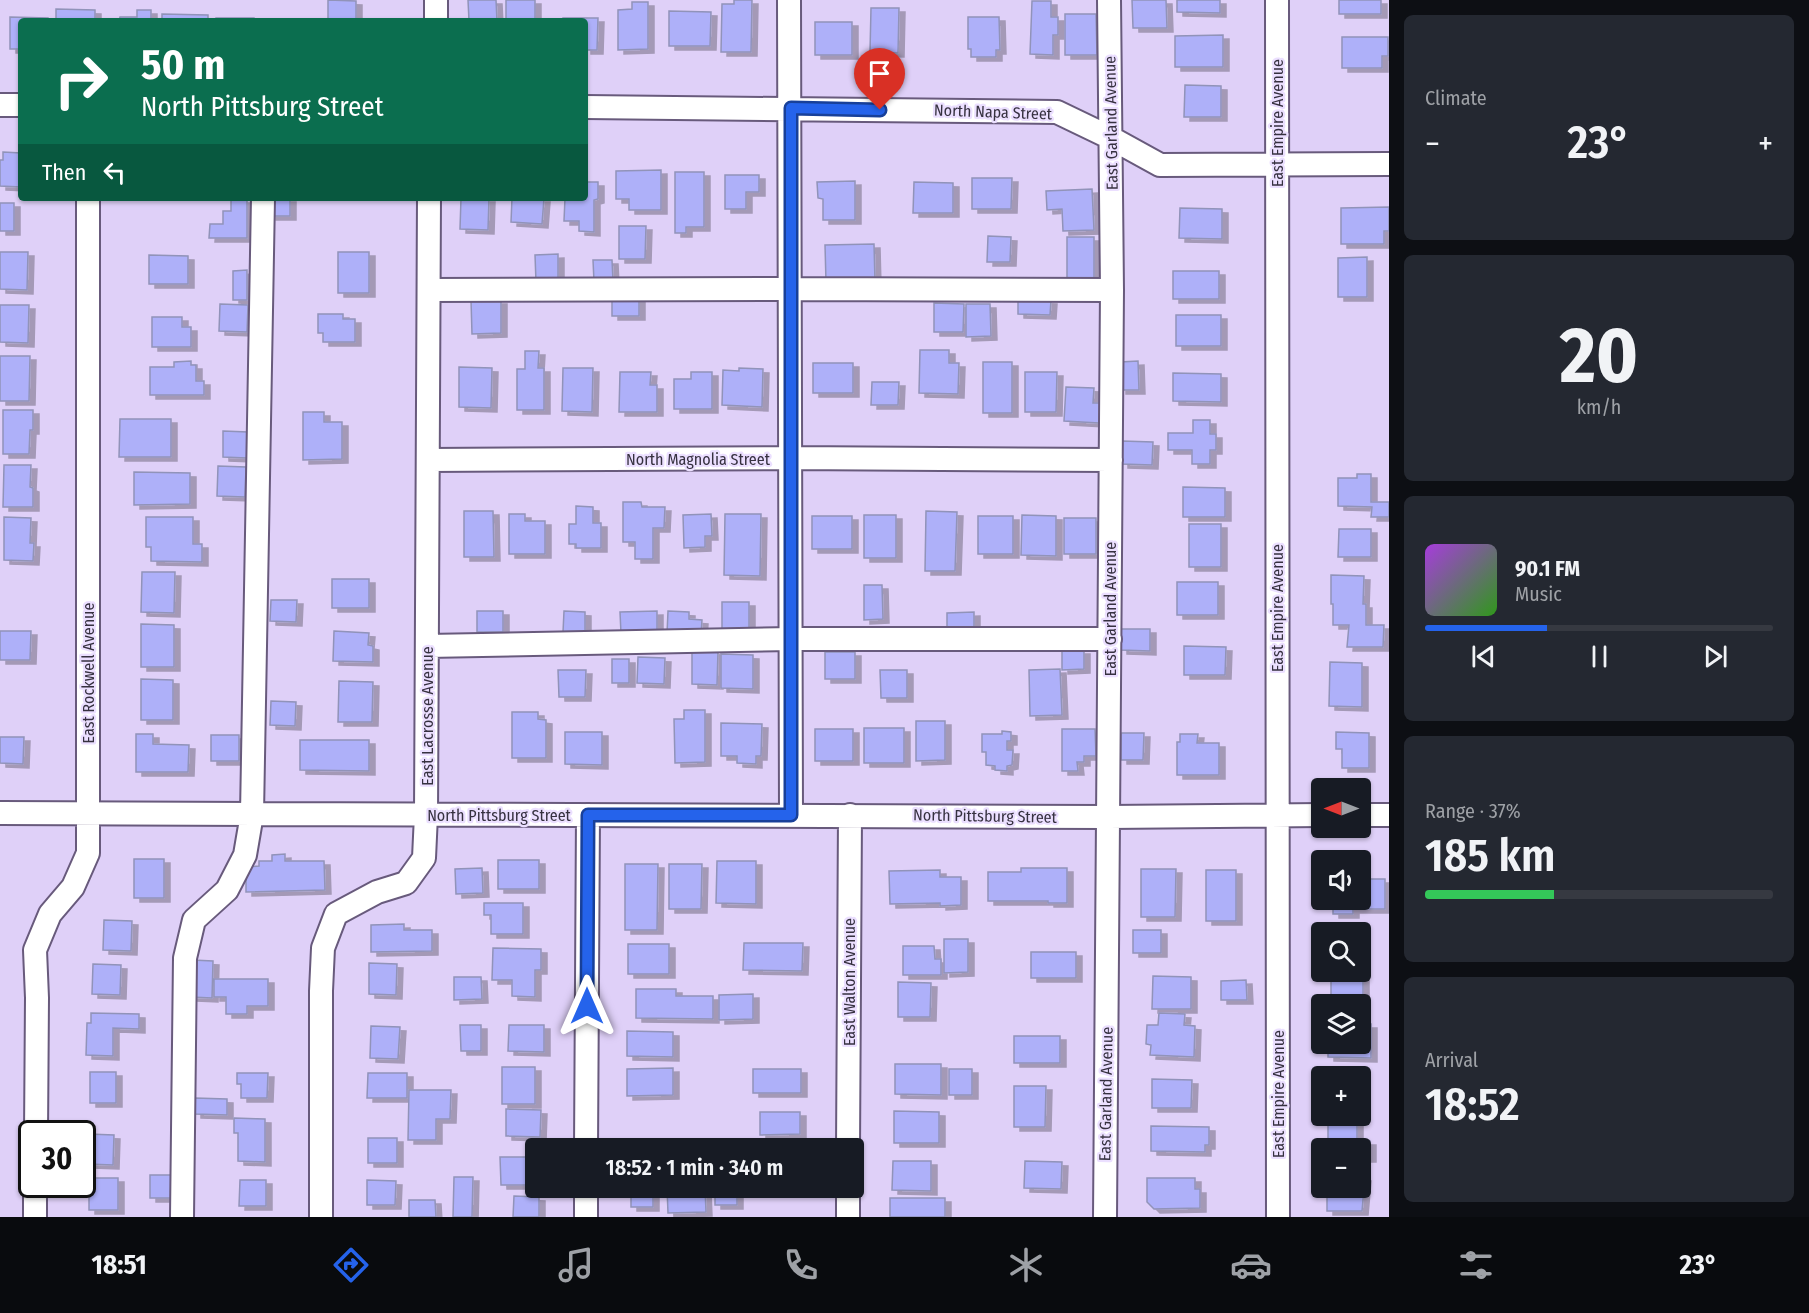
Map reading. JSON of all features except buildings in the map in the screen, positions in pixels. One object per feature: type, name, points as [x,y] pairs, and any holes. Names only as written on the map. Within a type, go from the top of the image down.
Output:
[{"type":"street","points":[[436,0],[436,18]]},
{"type":"street","points":[[789,0],[791,815]]},
{"type":"street","name":"East Garland Avenue","points":[[1105,1217],[1112,290],[1109,0]]},
{"type":"street","name":"East Empire Avenue","points":[[1277,0],[1278,1217]]},
{"type":"street","points":[[0,105],[18,105]]},
{"type":"street","name":"North Napa Street","points":[[588,107],[1057,112],[1160,165],[1389,164]]},
{"type":"street","name":"East Rockwell Avenue","points":[[36,1120],[37,998],[34,950],[50,914],[73,887],[88,853],[88,201]]},
{"type":"street","points":[[182,1217],[185,958],[194,920],[227,890],[245,855],[252,814],[263,201]]},
{"type":"street","name":"East Lacrosse Avenue","points":[[321,1217],[323,948],[336,914],[377,892],[406,883],[424,858],[428,646],[429,201]]},
{"type":"street","points":[[429,290],[1112,290]]},
{"type":"street","name":"North Magnolia Street","points":[[429,460],[791,458],[1111,460]]},
{"type":"street","points":[[428,646],[791,639],[1110,639]]},
{"type":"street","name":"North Pittsburg Street","points":[[0,813],[1109,817],[1311,815]]},
{"type":"street","points":[[586,1138],[588,815]]},
{"type":"street","name":"East Walton Avenue","points":[[848,1138],[850,815]]},
{"type":"street","points":[[1371,815],[1389,815]]},
{"type":"street","points":[[35,1198],[35,1217]]},
{"type":"street","points":[[586,1198],[586,1217]]},
{"type":"street","points":[[848,1198],[848,1217]]},
{"type":"route","points":[[587,1006],[588,815],[791,815],[791,108],[880,110]]}]
